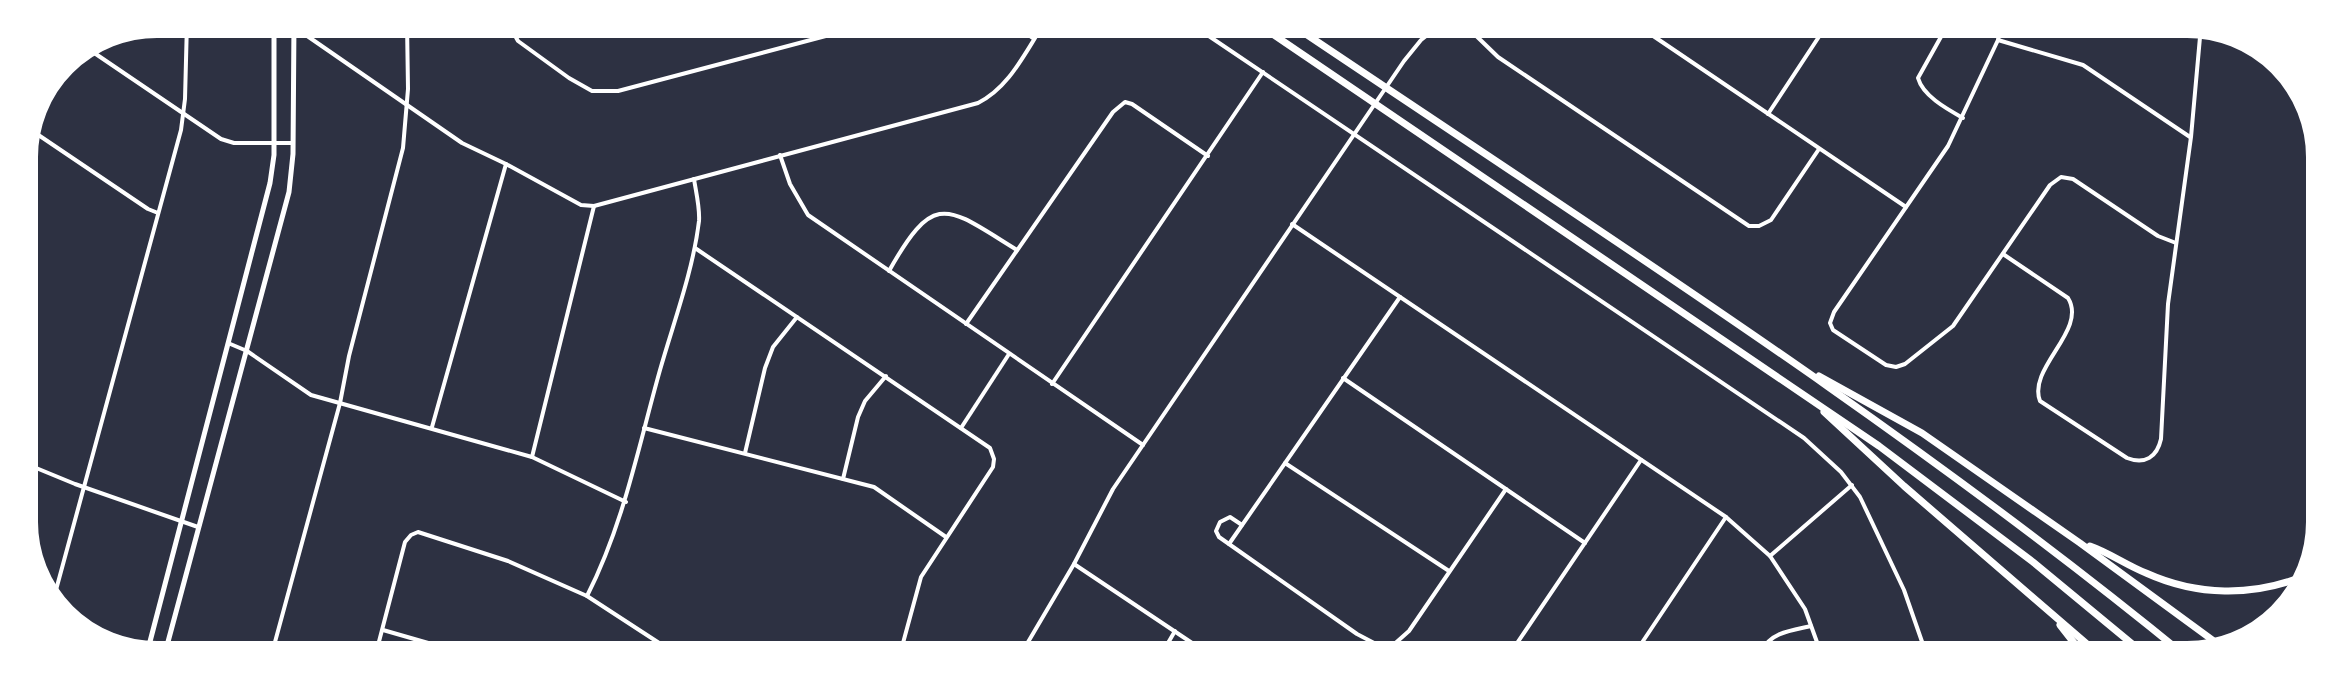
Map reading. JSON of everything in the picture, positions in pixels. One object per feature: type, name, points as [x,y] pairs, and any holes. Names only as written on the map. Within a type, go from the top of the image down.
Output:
[{"type":"highway","points":[[1276,36],[1806,395],[1958,504],[2131,643]]},
{"type":"highway","points":[[1309,36],[1780,354],[1987,501],[2169,643]]},
{"type":"highway","points":[[1780,354],[1922,433],[2213,640]]},
{"type":"highway","points":[[1806,395],[1913,494],[2086,643]]},
{"type":"highway","points":[[2080,543],[2108,552],[2160,579],[2203,590],[2247,591],[2292,580]]},
{"type":"highway","points":[[2049,610],[2074,643]]},
{"type":"street","points":[[56,589],[184,115],[187,36]]},
{"type":"street","points":[[150,643],[269,188],[274,143],[274,36]]},
{"type":"street","points":[[168,643],[288,197],[294,143],[294,36]]},
{"type":"street","points":[[311,36],[462,143],[581,205],[594,206],[978,103],[1005,84],[1034,38],[1031,36]]},
{"type":"street","points":[[275,643],[340,403],[349,356],[403,148],[407,105],[407,36]]},
{"type":"street","points":[[515,36],[569,78],[592,91],[618,91],[826,36]]},
{"type":"street","points":[[1209,36],[1787,425],[1816,448],[1852,485],[1865,505],[1897,573],[1922,643]]},
{"type":"street","points":[[1027,643],[1113,489],[1398,70],[1426,36]]},
{"type":"street","points":[[1476,36],[1498,57],[1749,226],[1759,226],[1771,220],[1819,149]]},
{"type":"street","points":[[1653,36],[1906,207]]},
{"type":"street","points":[[1768,114],[1819,36]]},
{"type":"street","points":[[1941,36],[1918,78],[1920,87],[1963,118]]},
{"type":"street","points":[[1999,36],[1948,146],[1834,312],[1830,323],[1838,335],[1886,365],[1896,367],[1905,364],[1949,331],[2050,185],[2061,177],[2073,179],[2158,236],[2176,243]]},
{"type":"street","points":[[2003,254],[2068,298],[2072,305],[2072,319],[2037,387],[2040,401],[2127,458],[2140,461],[2156,453],[2161,439],[2168,304],[2191,137],[2200,37]]},
{"type":"street","points":[[1998,40],[2083,65],[2191,137]]},
{"type":"street","points":[[95,53],[224,141],[294,143]]},
{"type":"street","points":[[1052,384],[1263,72]]},
{"type":"street","points":[[966,324],[1113,112],[1125,102],[1208,156]]},
{"type":"street","points":[[38,135],[158,213]]},
{"type":"street","points":[[780,155],[790,184],[808,215],[1143,445]]},
{"type":"street","points":[[432,428],[506,164]]},
{"type":"street","points":[[587,596],[606,558],[626,502],[695,248],[699,217],[694,179]]},
{"type":"street","points":[[532,457],[594,206]]},
{"type":"street","points":[[889,271],[909,235],[922,222],[936,215],[951,213],[962,216],[1017,250]]},
{"type":"street","points":[[1292,224],[1726,517],[1770,556],[1805,609],[1818,643]]},
{"type":"street","points":[[695,248],[990,448],[993,467],[921,577],[903,643]]},
{"type":"street","points":[[1229,544],[1400,297]]},
{"type":"street","points":[[745,453],[773,347],[797,317]]},
{"type":"street","points":[[228,343],[247,351],[311,395],[532,457],[626,502]]},
{"type":"street","points":[[961,428],[1009,354]]},
{"type":"street","points":[[843,479],[858,417],[865,401],[886,376]]},
{"type":"street","points":[[1343,378],[1585,543]]},
{"type":"street","points":[[644,428],[874,487],[946,537]]},
{"type":"street","points":[[1517,643],[1641,460]]},
{"type":"street","points":[[1285,463],[1449,571]]},
{"type":"street","points":[[36,468],[199,527]]},
{"type":"street","points":[[1770,556],[1852,485]]},
{"type":"street","points":[[1396,643],[1409,631],[1506,489]]},
{"type":"street","points":[[1242,525],[1230,517],[1220,522],[1216,531],[1219,537],[1374,643]]},
{"type":"street","points":[[1642,643],[1726,517]]},
{"type":"street","points":[[379,643],[405,542],[418,532],[508,561],[587,596],[659,643]]},
{"type":"street","points":[[1074,564],[1192,643]]},
{"type":"street","points":[[1766,643],[1777,635],[1811,626]]},
{"type":"street","points":[[383,630],[428,643]]},
{"type":"street","points":[[1168,643],[1175,631]]}]
